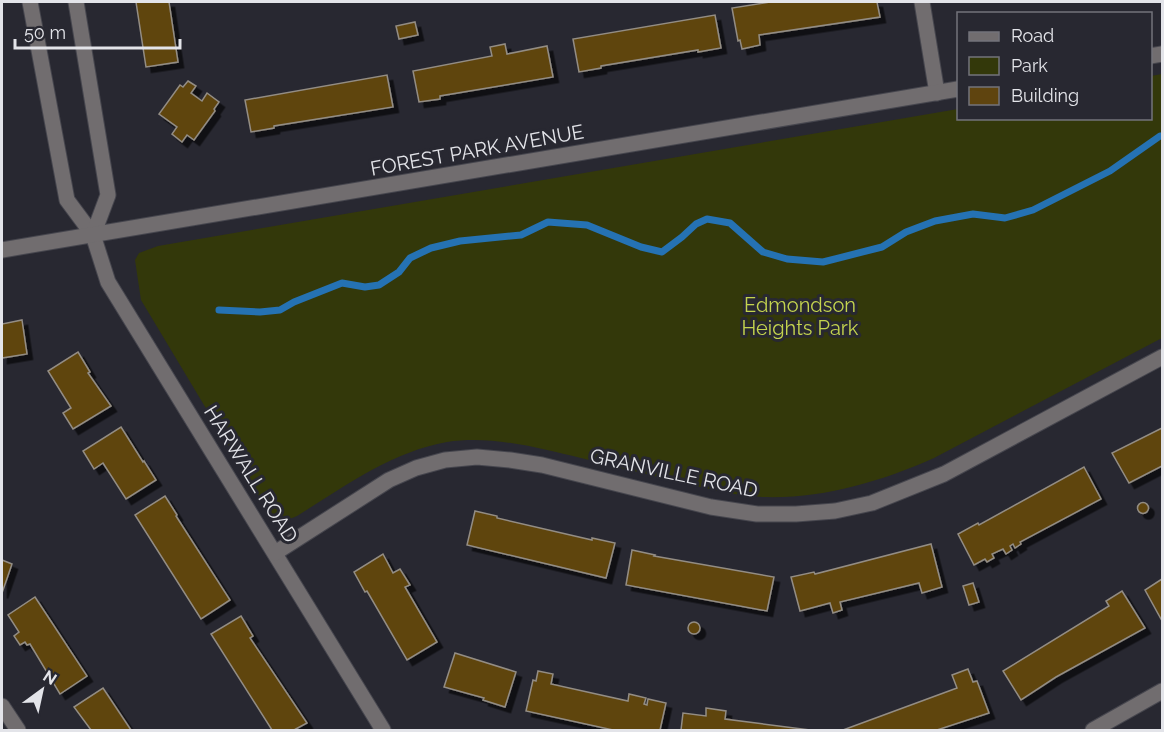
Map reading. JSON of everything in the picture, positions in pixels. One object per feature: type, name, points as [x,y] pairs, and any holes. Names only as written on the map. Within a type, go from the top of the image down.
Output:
[{"type":"street","name":"HARWALL ROAD","points":[[30,2],[67,200],[93,235],[108,282],[383,730]]},
{"type":"street","points":[[76,2],[108,195],[93,235]]},
{"type":"street","points":[[922,2],[938,93]]},
{"type":"street","name":"FOREST PARK AVENUE","points":[[2,250],[957,89]]},
{"type":"street","name":"GRANVILLE ROAD","points":[[275,554],[389,480],[416,468],[445,460],[477,457],[542,465],[711,507],[757,514],[835,511],[872,503],[944,474],[1162,357]]},
{"type":"street","points":[[1093,730],[1162,691]]},
{"type":"street","points":[[2,706],[18,730]]},
{"type":"green space","name":"Edmondson Heights Park","points":[[1162,74],[1162,338],[934,458],[872,481],[829,492],[785,497],[741,495],[532,447],[498,441],[464,440],[426,447],[387,462],[350,482],[297,516],[281,519],[267,510],[141,300],[135,260],[139,253],[158,246],[957,109],[957,120],[1152,120],[1152,76]]},
{"type":"building","points":[[136,2],[169,2],[178,62],[146,67]]},
{"type":"building","points":[[770,2],[877,2],[880,17],[759,35],[760,45],[742,49],[740,40],[738,41],[732,8]]},
{"type":"building","points":[[715,15],[721,48],[601,66],[601,68],[579,72],[573,39]]},
{"type":"building","points":[[415,22],[418,35],[399,39],[396,26]]},
{"type":"building","points":[[505,44],[507,54],[547,46],[553,77],[440,96],[440,99],[419,102],[413,71],[492,56],[490,47]]},
{"type":"building","points":[[387,75],[393,107],[274,126],[274,128],[251,132],[245,100]]},
{"type":"building","points":[[188,81],[196,86],[191,93],[202,101],[207,93],[219,102],[194,140],[187,135],[182,142],[172,134],[177,127],[159,114],[180,85],[183,87]]},
{"type":"building","points":[[22,320],[27,354],[2,358],[2,324]]},
{"type":"building","points":[[78,352],[90,372],[88,373],[111,406],[73,429],[63,413],[71,408],[48,371]]},
{"type":"building","points":[[121,427],[156,480],[126,499],[103,463],[94,469],[83,451]]},
{"type":"building","points":[[1162,428],[1162,466],[1129,483],[1112,453]]},
{"type":"building","points":[[1084,467],[1101,499],[1020,542],[1021,544],[1015,548],[1013,544],[1010,546],[1012,550],[1006,554],[1003,549],[992,554],[994,558],[987,562],[985,559],[974,565],[958,534],[978,523],[979,525]]},
{"type":"building","points":[[165,496],[230,600],[201,619],[135,515]]},
{"type":"building","points":[[1143,502],[1149,508],[1143,514],[1137,508]]},
{"type":"building","points":[[475,511],[592,540],[592,538],[615,543],[606,578],[467,545]]},
{"type":"building","points":[[931,544],[942,587],[922,593],[919,583],[840,602],[842,610],[833,613],[830,603],[800,611],[791,577],[814,572],[815,574]]},
{"type":"building","points":[[632,550],[774,577],[767,611],[626,585]]},
{"type":"building","points":[[383,554],[393,573],[400,569],[410,585],[405,587],[437,642],[407,660],[354,572]]},
{"type":"building","points":[[2,560],[12,564],[2,593]]},
{"type":"building","points":[[1162,579],[1162,618],[1161,619],[1145,590]]},
{"type":"building","points":[[973,583],[979,602],[969,605],[963,586]]},
{"type":"building","points":[[1122,591],[1145,628],[1056,677],[1021,700],[1003,671],[1109,606],[1106,601]]},
{"type":"building","points":[[35,597],[87,676],[60,694],[30,644],[27,645],[25,642],[20,645],[14,636],[19,632],[8,615]]},
{"type":"building","points":[[241,616],[253,636],[250,638],[307,723],[294,730],[272,730],[211,634]]},
{"type":"building","points":[[694,622],[700,628],[694,634],[688,628]]},
{"type":"building","points":[[455,653],[516,672],[505,707],[483,700],[484,698],[444,687]]},
{"type":"building","points":[[968,669],[973,682],[977,681],[989,713],[937,730],[843,730],[957,688],[952,675]]},
{"type":"building","points":[[538,671],[553,674],[551,684],[628,701],[629,694],[646,698],[644,704],[647,705],[648,699],[666,703],[660,730],[613,730],[526,711],[533,680],[536,681]]},
{"type":"building","points":[[103,688],[131,730],[91,730],[74,707]]},
{"type":"building","points":[[706,708],[726,711],[725,719],[810,730],[681,730],[683,713],[706,716]]},
{"type":"waterway","points":[[219,310],[260,312],[280,310],[342,283],[365,287],[379,285],[399,272],[410,258],[431,248],[460,241],[521,235],[548,222],[587,225],[641,247],[662,252],[696,224],[707,219],[730,223],[763,252],[787,259],[823,262],[882,247],[906,232],[935,221],[973,214],[1005,218],[1033,210],[1110,171],[1162,136]]}]
